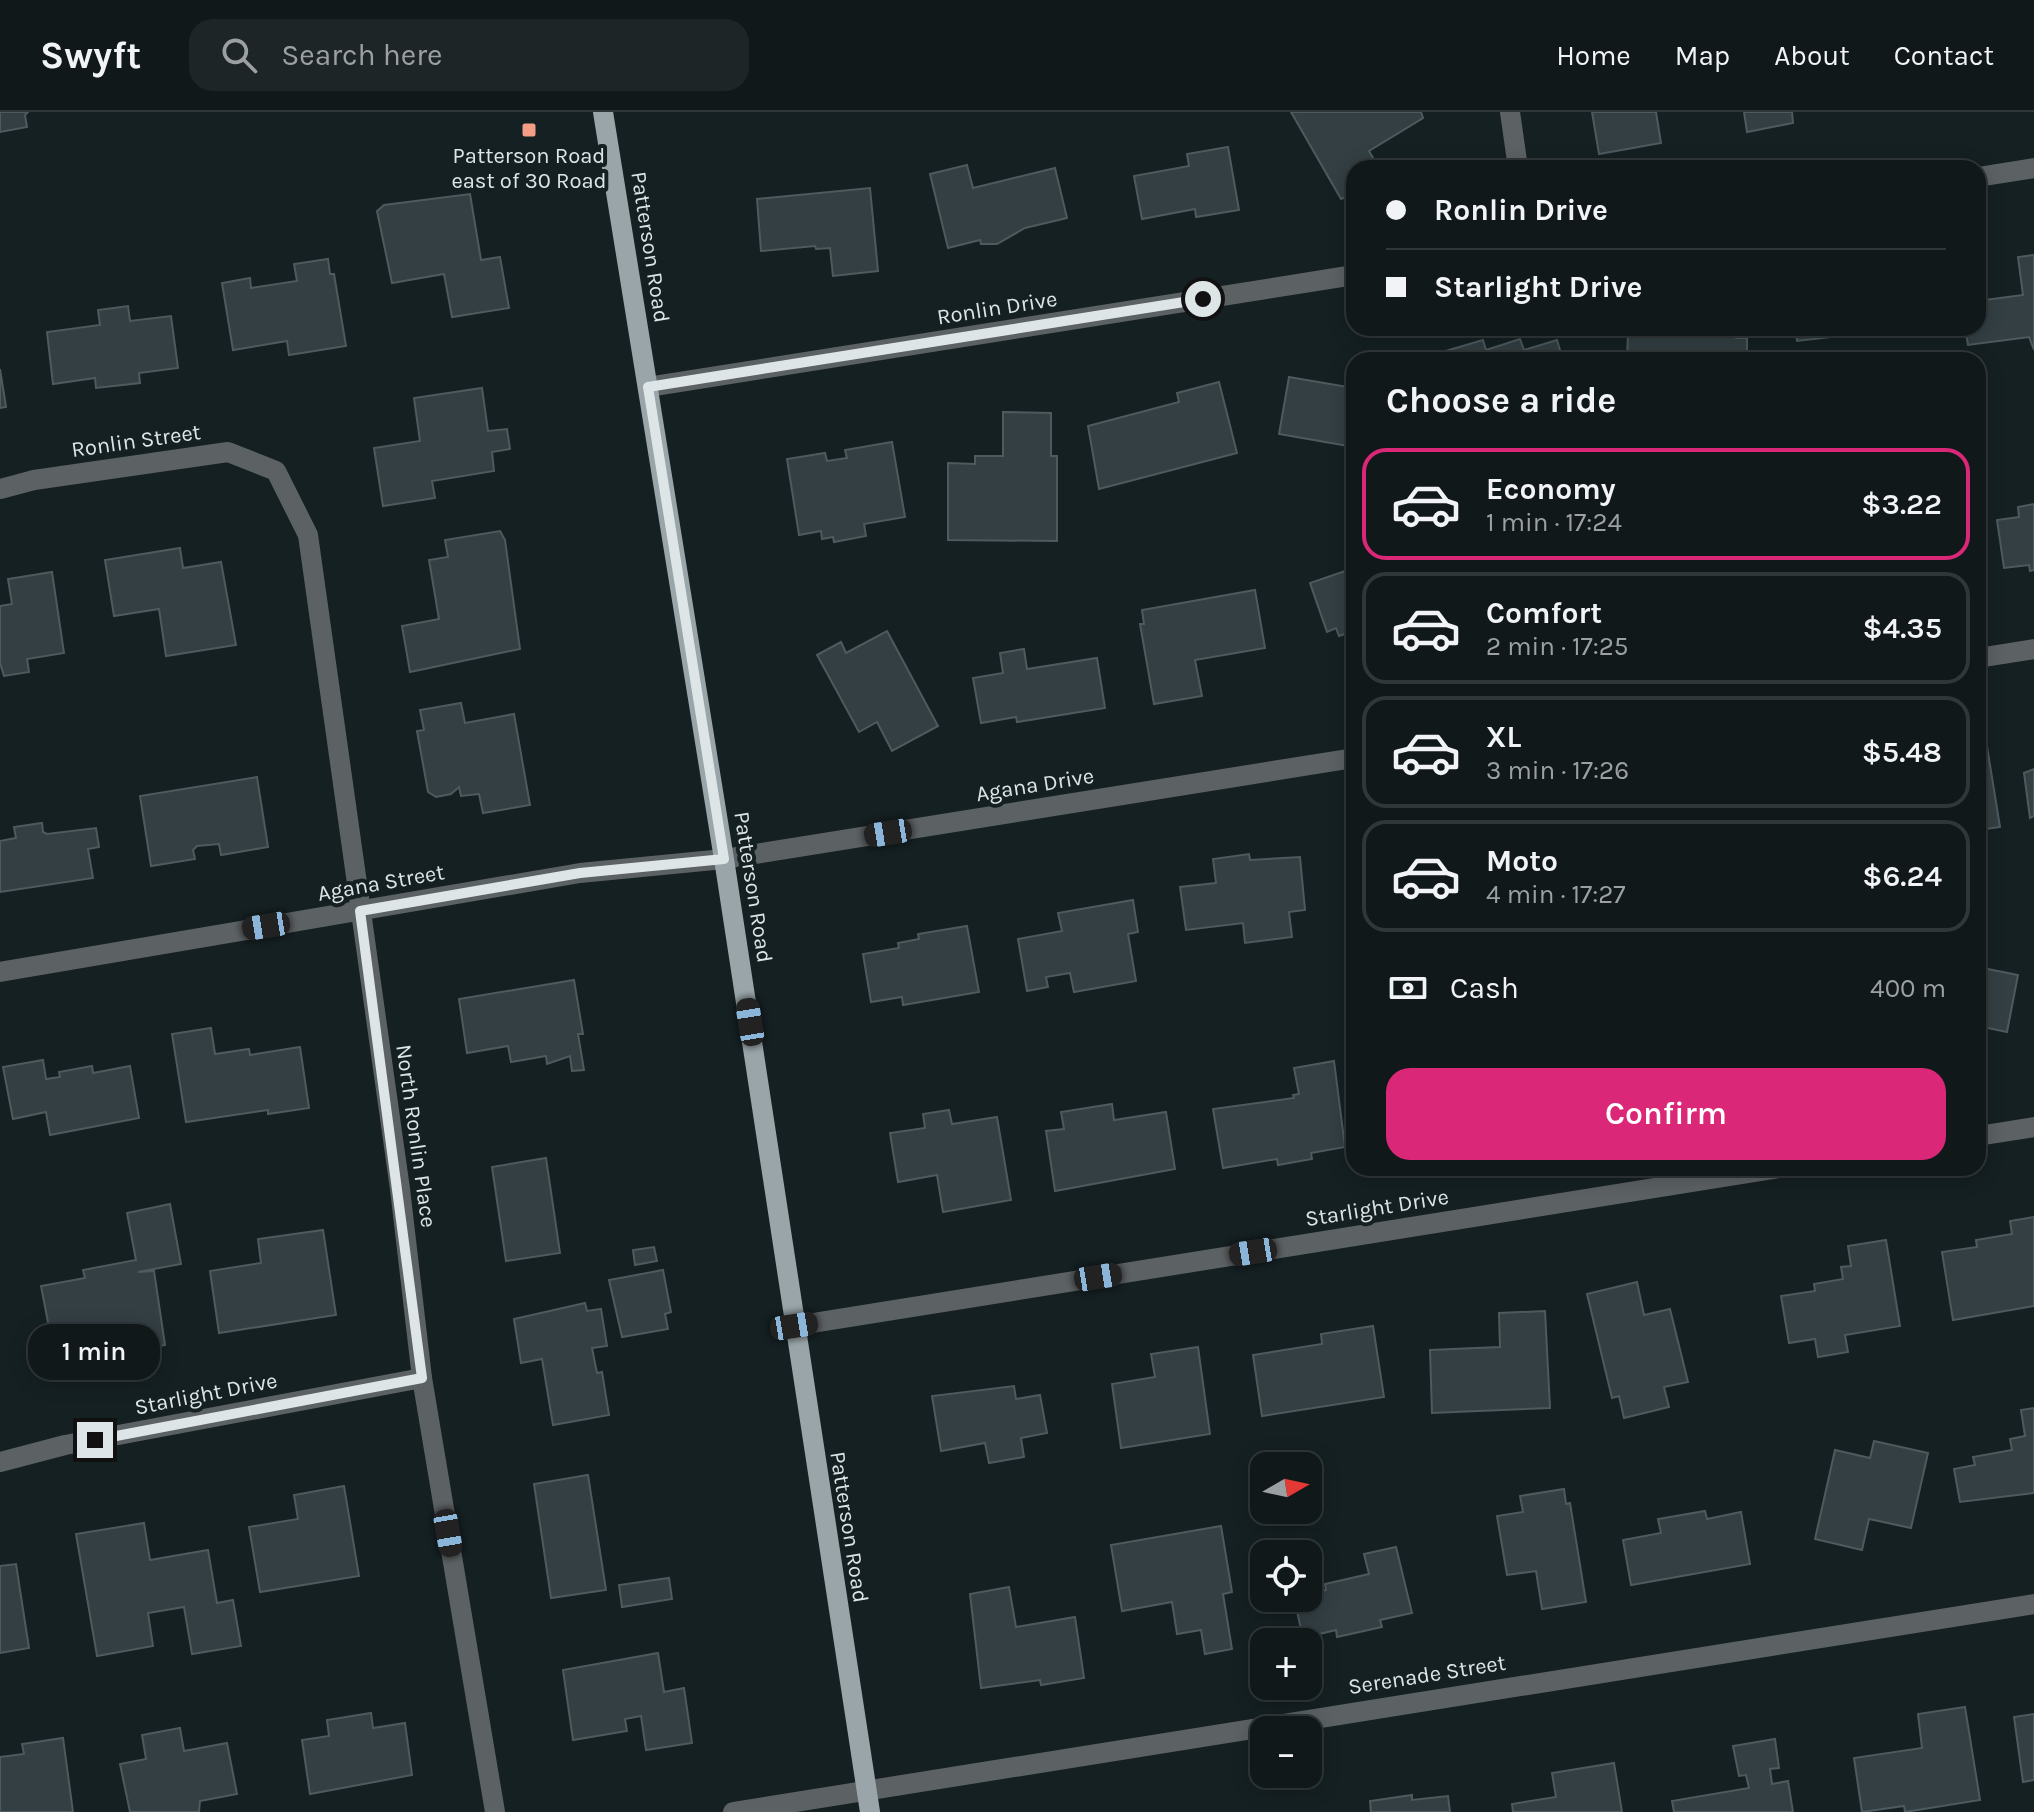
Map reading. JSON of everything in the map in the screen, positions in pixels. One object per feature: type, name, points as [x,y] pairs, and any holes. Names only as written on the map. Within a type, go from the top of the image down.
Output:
[{"type":"main road","name":"Patterson Road","points":[[603,112],[724,859],[870,1812]]},
{"type":"street","points":[[1510,112],[1517,160]]},
{"type":"street","points":[[1986,176],[2034,168]]},
{"type":"street","name":"Ronlin Drive","points":[[648,387],[1346,276]]},
{"type":"street","name":"Ronlin Street","points":[[0,489],[34,480],[228,452],[276,471]]},
{"type":"street","name":"North Ronlin Place","points":[[276,471],[308,535],[422,1378],[495,1812]]},
{"type":"street","points":[[1986,657],[2034,649]]},
{"type":"street","name":"Agana Drive","points":[[724,859],[1346,759]]},
{"type":"street","name":"Agana Street","points":[[0,972],[580,873],[724,859]]},
{"type":"street","points":[[1986,1135],[2034,1127]]},
{"type":"street","name":"Starlight Drive","points":[[794,1326],[1729,1176]]},
{"type":"street","name":"Starlight Drive","points":[[0,1462],[65,1445],[422,1378]]},
{"type":"street","name":"Serenade Street","points":[[733,1812],[2034,1604]]},
{"type":"building","points":[[0,112],[28,112],[25,115],[27,127],[0,132]]},
{"type":"building","points":[[1291,112],[1421,112],[1423,118],[1369,151],[1374,160],[1346,160],[1346,197],[1341,199]]},
{"type":"building","points":[[1592,112],[1656,112],[1661,143],[1599,154]]},
{"type":"building","points":[[1744,112],[1792,112],[1793,123],[1747,132]]},
{"type":"building","points":[[1228,147],[1239,210],[1196,217],[1195,209],[1142,219],[1134,176],[1189,166],[1187,154]]},
{"type":"building","points":[[967,165],[973,188],[1055,168],[1067,218],[1025,228],[997,244],[981,244],[980,240],[948,248],[930,174]]},
{"type":"building","points":[[870,188],[878,271],[833,276],[830,248],[816,249],[815,246],[761,251],[757,199]]},
{"type":"building","points":[[470,194],[481,260],[500,257],[509,308],[452,317],[444,274],[392,283],[377,211],[384,205]]},
{"type":"building","points":[[2034,255],[2034,350],[2029,337],[1968,345],[1966,336],[1986,336],[1986,300],[2023,295],[2018,257]]},
{"type":"building","points":[[328,259],[330,274],[334,274],[346,346],[289,355],[287,341],[233,350],[222,283],[250,278],[251,288],[297,281],[294,264]]},
{"type":"building","points":[[128,306],[130,321],[171,316],[178,368],[139,373],[140,383],[96,388],[95,378],[53,384],[47,332],[100,325],[98,310]]},
{"type":"building","points":[[1628,336],[1747,338],[1747,352],[1627,352]]},
{"type":"building","points":[[1796,336],[1841,336],[1797,341]]},
{"type":"building","points":[[1520,339],[1524,350],[1557,340],[1561,352],[1442,352],[1483,340],[1486,350]]},
{"type":"building","points":[[0,369],[6,407],[0,408]]},
{"type":"building","points":[[1289,377],[1346,387],[1346,446],[1279,434]]},
{"type":"building","points":[[1219,382],[1237,453],[1099,489],[1088,426],[1179,402],[1177,393]]},
{"type":"building","points":[[482,388],[488,431],[507,429],[510,449],[492,452],[494,471],[432,481],[435,498],[383,506],[374,448],[420,441],[414,398]]},
{"type":"building","points":[[1003,412],[1051,413],[1051,456],[1057,456],[1057,541],[948,540],[948,463],[975,464],[975,456],[1003,456]]},
{"type":"building","points":[[892,442],[905,517],[864,524],[866,536],[834,542],[833,537],[822,539],[821,531],[799,535],[787,459],[825,453],[827,461],[847,458],[845,450]]},
{"type":"building","points":[[2034,504],[2034,570],[2030,571],[2029,565],[2004,568],[1997,520],[2019,517],[2018,507]]},
{"type":"building","points":[[500,531],[505,540],[520,649],[410,672],[402,626],[439,619],[429,560],[448,557],[445,540]]},
{"type":"building","points":[[180,548],[183,568],[221,562],[236,645],[166,656],[159,609],[114,616],[105,560]]},
{"type":"building","points":[[1346,571],[1346,634],[1339,636],[1336,628],[1327,632],[1310,583]]},
{"type":"building","points":[[52,572],[64,653],[27,659],[29,672],[4,676],[0,663],[0,606],[12,604],[8,579]]},
{"type":"building","points":[[1255,590],[1265,648],[1195,660],[1202,696],[1154,704],[1140,624],[1144,624],[1142,610]]},
{"type":"building","points":[[887,631],[938,726],[892,751],[877,722],[859,732],[817,655],[841,642],[846,653]]},
{"type":"building","points":[[1024,649],[1027,669],[1097,658],[1105,708],[1017,722],[1016,717],[981,723],[973,678],[1003,673],[1000,653]]},
{"type":"building","points":[[461,703],[465,723],[514,714],[530,805],[483,813],[479,794],[461,796],[459,787],[451,794],[436,797],[428,792],[417,731],[424,730],[420,710]]},
{"type":"building","points":[[1986,740],[2000,827],[1986,829]]},
{"type":"building","points":[[2034,769],[2034,816],[2030,818],[2024,773]]},
{"type":"building","points":[[257,777],[268,847],[221,855],[219,844],[197,846],[193,850],[195,859],[151,866],[140,796]]},
{"type":"building","points":[[42,823],[43,832],[47,834],[96,828],[99,847],[88,849],[93,878],[0,892],[0,841],[16,838],[14,827]]},
{"type":"building","points":[[1249,854],[1250,860],[1300,857],[1305,910],[1289,912],[1292,937],[1245,943],[1243,923],[1186,930],[1180,887],[1216,883],[1213,859]]},
{"type":"building","points":[[1133,900],[1138,932],[1128,934],[1136,981],[1074,992],[1070,973],[1046,977],[1048,987],[1027,991],[1018,939],[1062,931],[1058,913]]},
{"type":"building","points":[[967,926],[979,992],[903,1005],[902,997],[871,1002],[863,954],[899,948],[898,943],[919,939],[918,934]]},
{"type":"building","points":[[1986,969],[2018,975],[2007,1032],[1986,1028]]},
{"type":"building","points":[[574,980],[583,1034],[578,1034],[584,1070],[572,1071],[570,1056],[547,1064],[546,1056],[511,1062],[508,1046],[467,1053],[459,999]]},
{"type":"building","points":[[211,1028],[215,1054],[249,1049],[250,1055],[300,1047],[309,1108],[268,1114],[268,1110],[186,1122],[172,1034]]},
{"type":"building","points":[[43,1060],[46,1079],[60,1077],[59,1072],[92,1066],[93,1073],[130,1066],[139,1118],[50,1135],[46,1112],[13,1119],[3,1067]]},
{"type":"building","points":[[1334,1061],[1345,1147],[1311,1153],[1312,1159],[1278,1165],[1277,1159],[1223,1168],[1213,1109],[1294,1098],[1293,1095],[1299,1094],[1294,1068]]},
{"type":"building","points":[[1112,1104],[1114,1120],[1166,1112],[1175,1169],[1055,1191],[1046,1131],[1064,1129],[1061,1112]]},
{"type":"building","points":[[949,1110],[952,1124],[997,1117],[1011,1200],[943,1212],[937,1175],[898,1182],[890,1133],[925,1128],[923,1114]]},
{"type":"building","points":[[546,1158],[560,1253],[506,1261],[492,1167]]},
{"type":"building","points":[[170,1204],[181,1264],[138,1272],[154,1271],[165,1345],[121,1353],[117,1331],[52,1343],[41,1286],[85,1278],[83,1270],[136,1260],[127,1213]]},
{"type":"building","points":[[2034,1217],[2034,1306],[1953,1320],[1942,1252],[1977,1247],[1976,1240],[2012,1234],[2010,1221]]},
{"type":"building","points":[[323,1230],[336,1315],[219,1333],[210,1271],[261,1263],[258,1239]]},
{"type":"building","points":[[1886,1240],[1900,1326],[1845,1335],[1848,1352],[1818,1357],[1815,1339],[1789,1343],[1781,1296],[1815,1291],[1814,1284],[1843,1279],[1841,1267],[1851,1266],[1848,1246]]},
{"type":"building","points":[[654,1247],[657,1261],[635,1265],[633,1250]]},
{"type":"building","points":[[663,1270],[671,1312],[665,1314],[668,1329],[622,1337],[609,1280]]},
{"type":"building","points":[[1637,1282],[1644,1315],[1670,1309],[1688,1382],[1664,1387],[1669,1407],[1624,1418],[1619,1396],[1612,1398],[1587,1294]]},
{"type":"building","points":[[585,1303],[587,1311],[601,1309],[607,1346],[592,1348],[597,1373],[602,1372],[609,1415],[553,1425],[542,1359],[521,1363],[514,1319]]},
{"type":"building","points":[[1545,1311],[1550,1408],[1432,1413],[1430,1350],[1500,1347],[1499,1313]]},
{"type":"building","points":[[1373,1326],[1384,1397],[1262,1416],[1253,1355],[1322,1344],[1321,1334]]},
{"type":"building","points":[[1198,1347],[1210,1434],[1121,1448],[1112,1384],[1155,1377],[1151,1354]]},
{"type":"building","points":[[1014,1386],[1016,1399],[1040,1395],[1047,1433],[1021,1438],[1024,1457],[989,1463],[985,1443],[941,1451],[932,1396]]},
{"type":"building","points":[[2034,1408],[2034,1493],[1960,1502],[1954,1469],[1975,1465],[1973,1457],[2012,1450],[2010,1439],[2025,1436],[2021,1410]]},
{"type":"building","points":[[1874,1441],[1928,1453],[1911,1528],[1869,1519],[1862,1550],[1815,1539],[1835,1450],[1870,1458]]},
{"type":"building","points":[[588,1475],[606,1590],[551,1598],[534,1484]]},
{"type":"building","points":[[344,1486],[359,1576],[260,1592],[249,1527],[298,1519],[294,1495]]},
{"type":"building","points":[[1564,1489],[1566,1504],[1570,1503],[1586,1602],[1542,1609],[1536,1571],[1507,1575],[1497,1516],[1523,1512],[1520,1496]]},
{"type":"building","points":[[1705,1511],[1707,1519],[1741,1512],[1750,1564],[1631,1585],[1623,1540],[1661,1533],[1658,1519]]},
{"type":"building","points":[[144,1523],[150,1560],[208,1550],[217,1603],[233,1600],[241,1646],[192,1654],[184,1607],[148,1613],[153,1646],[97,1656],[76,1534]]},
{"type":"building","points":[[1221,1526],[1232,1592],[1223,1594],[1232,1649],[1205,1654],[1201,1630],[1177,1634],[1172,1602],[1122,1611],[1111,1545]]},
{"type":"building","points":[[1396,1547],[1412,1613],[1380,1620],[1382,1627],[1337,1637],[1336,1630],[1322,1633],[1322,1628],[1301,1628],[1297,1612],[1322,1612],[1325,1584],[1369,1574],[1364,1554]]},
{"type":"building","points":[[16,1564],[29,1648],[0,1653],[0,1566]]},
{"type":"building","points":[[669,1578],[672,1599],[622,1607],[619,1585]]},
{"type":"building","points":[[1009,1587],[1016,1627],[1075,1617],[1084,1678],[1041,1685],[1040,1680],[981,1688],[970,1594]]},
{"type":"building","points":[[658,1653],[664,1692],[684,1688],[692,1743],[646,1750],[641,1716],[625,1719],[627,1731],[573,1740],[563,1670]]},
{"type":"building","points":[[1965,1707],[1980,1800],[1905,1812],[1904,1806],[1862,1812],[1854,1758],[1922,1748],[1918,1714]]},
{"type":"building","points":[[371,1713],[373,1728],[405,1723],[412,1775],[310,1794],[302,1740],[329,1736],[327,1720]]},
{"type":"building","points":[[2034,1714],[2034,1780],[2023,1782],[2014,1717]]},
{"type":"building","points":[[180,1728],[184,1751],[227,1743],[237,1794],[200,1801],[199,1812],[130,1812],[120,1764],[146,1759],[142,1735]]},
{"type":"building","points":[[63,1738],[73,1812],[0,1812],[0,1757],[24,1754],[22,1744]]},
{"type":"building","points":[[1775,1739],[1779,1768],[1770,1769],[1772,1784],[1788,1781],[1793,1812],[1674,1812],[1672,1801],[1749,1788],[1746,1775],[1739,1776],[1733,1746]]},
{"type":"building","points":[[1614,1763],[1622,1812],[1513,1812],[1512,1804],[1556,1797],[1552,1773]]},
{"type":"building","points":[[1412,1795],[1412,1800],[1448,1796],[1450,1812],[1371,1812],[1370,1801]]},
{"type":"place","name":"Patterson Road east of 30 Road","points":[[529,130]]},
{"type":"route","points":[[95,1440],[422,1378],[400,1189],[360,911],[580,873],[724,859],[648,387],[1203,299]]}]
